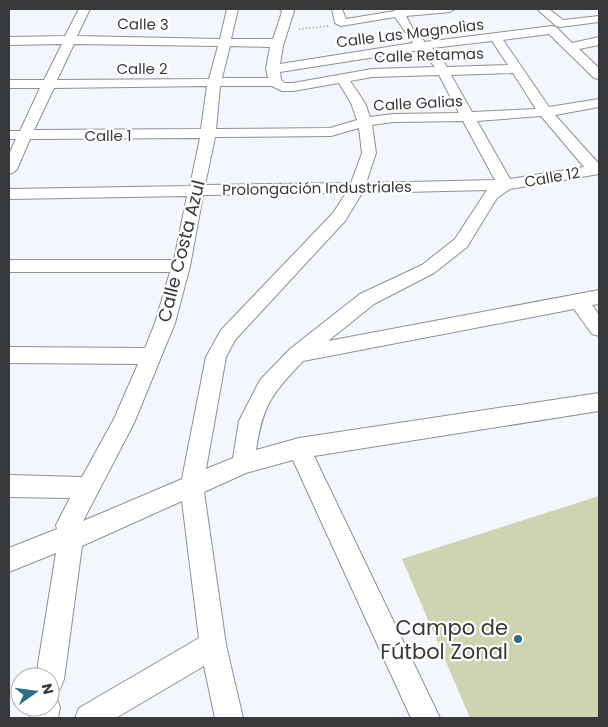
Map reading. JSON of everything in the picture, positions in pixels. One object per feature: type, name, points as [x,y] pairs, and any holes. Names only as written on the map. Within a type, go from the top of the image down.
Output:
[{"type":"street","points":[[9,169],[84,9]]},
{"type":"street","name":"Calle Costa Azul","points":[[52,667],[71,535],[68,525],[123,424],[165,323],[181,266],[198,191],[214,84],[233,9]]},
{"type":"street","points":[[275,82],[272,69],[279,37],[288,11],[286,9]]},
{"type":"street","points":[[337,9],[340,23],[400,11],[450,9]]},
{"type":"street","points":[[543,9],[569,47],[597,70]]},
{"type":"street","points":[[242,464],[250,421],[267,386],[297,355],[366,299],[428,268],[461,243],[491,195],[505,185],[437,60],[428,50],[420,46],[400,18],[400,11]]},
{"type":"street","name":"Calle Las Magnolias","points":[[272,69],[420,46],[496,38],[599,19]]},
{"type":"street","name":"Calle 3","points":[[9,41],[226,42],[279,37]]},
{"type":"street","points":[[496,38],[545,112],[597,169]]},
{"type":"street","points":[[569,47],[599,41]]},
{"type":"street","name":"Calle Retamas","points":[[275,82],[282,87],[293,87],[372,73],[517,69]]},
{"type":"street","points":[[229,718],[213,646],[192,485],[216,357],[228,335],[339,218],[357,187],[369,152],[366,122],[358,103],[342,78]]},
{"type":"street","name":"Calle 2","points":[[9,84],[214,84],[275,82]]},
{"type":"street","name":"Calle Galias","points":[[208,134],[331,132],[366,122],[393,118],[499,116],[545,112],[599,103]]},
{"type":"street","name":"Calle 1","points":[[9,136],[208,134]]},
{"type":"street","name":"Calle 12","points":[[505,185],[597,169]]},
{"type":"street","name":"Prolongación Industriales","points":[[9,194],[319,190],[357,187],[505,185]]},
{"type":"street","points":[[9,266],[181,266]]},
{"type":"street","points":[[297,355],[599,297]]},
{"type":"street","points":[[579,300],[599,329]]},
{"type":"street","points":[[9,355],[151,356]]},
{"type":"street","points":[[9,560],[71,535],[81,534],[242,464],[299,448],[599,402]]},
{"type":"street","points":[[299,448],[426,718]]},
{"type":"street","points":[[9,486],[88,488]]},
{"type":"street","points":[[89,718],[213,646]]},
{"type":"path","points":[[279,37],[340,23]]},
{"type":"green space","name":"Campo de Fútbol Zonal","points":[[599,496],[599,718],[470,718],[402,559]]},
{"type":"place","name":"Campo de Fútbol Zonal","points":[[518,639]]}]
